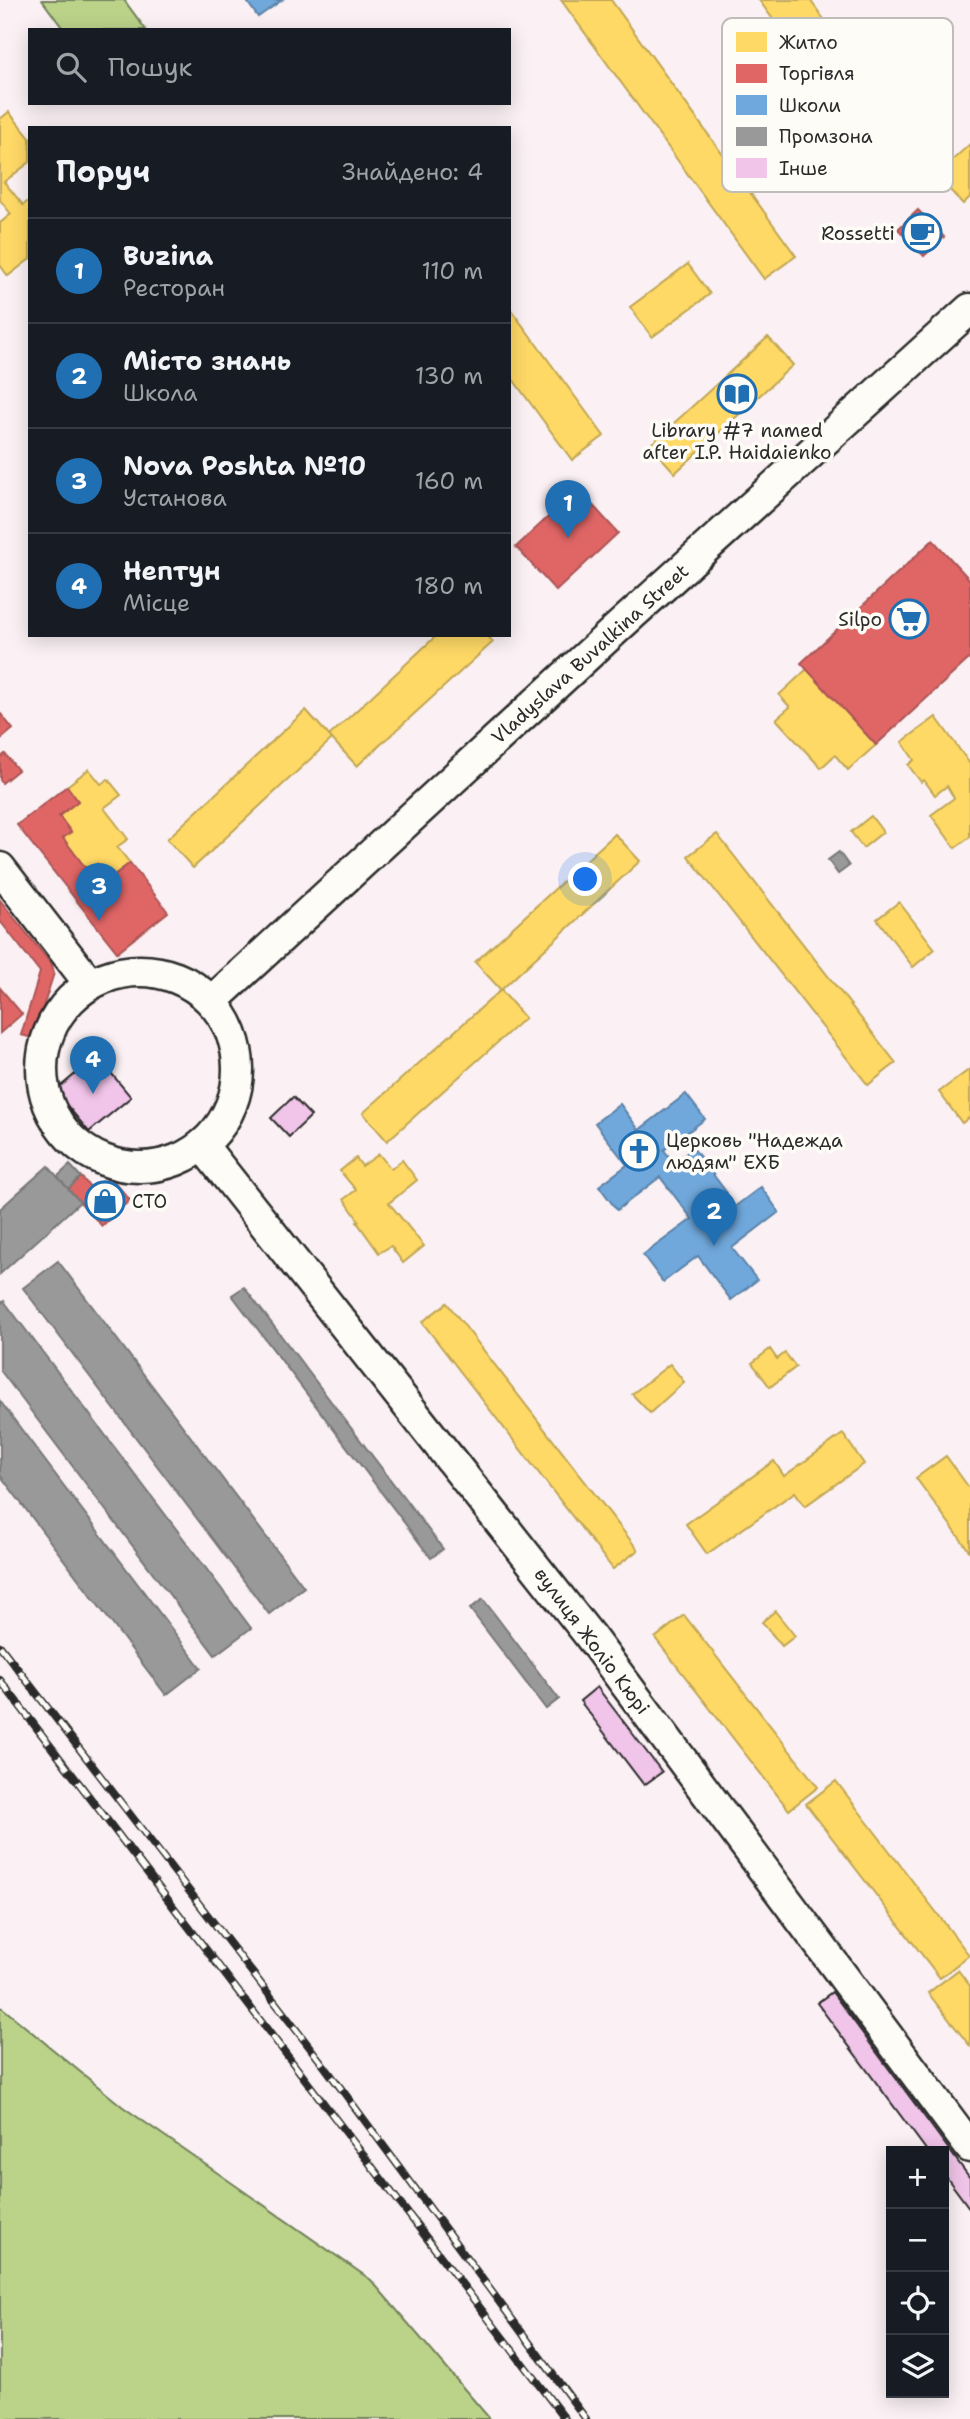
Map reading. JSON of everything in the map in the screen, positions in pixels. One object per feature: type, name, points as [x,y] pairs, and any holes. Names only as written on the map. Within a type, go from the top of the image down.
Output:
[{"type":"street","name":"Vladyslava Buvalkina Street","points":[[212,1001],[615,630],[970,309]]},
{"type":"street","points":[[0,868],[90,984]]},
{"type":"street","points":[[154,971],[185,981],[212,1001],[229,1028],[238,1059],[236,1091],[223,1121],[202,1145],[174,1161],[142,1167],[110,1163],[69,1139],[59,1125],[46,1096],[42,1063],[49,1032],[66,1004],[90,984],[121,972],[154,971]]},
{"type":"street","name":"вулиця Жоліо Кюрі","points":[[202,1145],[589,1635],[970,2147]]},
{"type":"green space","points":[[42,0],[124,0],[145,28],[63,28]]},
{"type":"green space","points":[[0,2006],[123,2107],[371,2280],[490,2419],[0,2419]]},
{"type":"building: Житло","points":[[561,0],[611,0],[722,154],[722,192],[750,192],[796,256],[764,279]]},
{"type":"building: Житло","points":[[759,0],[810,0],[823,18],[772,18]]},
{"type":"building: Житло","points":[[9,112],[28,136],[28,164],[4,182],[23,205],[28,201],[28,261],[8,276],[0,265],[0,223],[11,214],[0,200],[0,119]]},
{"type":"building: Житло","points":[[970,144],[970,197],[963,204],[952,192],[953,160]]},
{"type":"building: Житло","points":[[688,264],[710,294],[652,337],[630,307]]},
{"type":"building: Житло","points":[[511,310],[604,436],[572,460],[511,377]]},
{"type":"building: Житло","points":[[768,337],[793,365],[675,473],[650,445]]},
{"type":"building: Житло","points":[[435,637],[489,637],[493,642],[357,766],[329,736]]},
{"type":"building: Житло","points":[[807,669],[876,745],[848,770],[835,755],[821,768],[776,719],[790,707],[779,695]]},
{"type":"building: Житло","points":[[306,710],[332,739],[193,868],[167,839]]},
{"type":"building: Житло","points":[[936,717],[970,764],[970,837],[955,848],[931,815],[954,798],[947,786],[935,795],[924,780],[921,782],[908,765],[914,760],[902,742]]},
{"type":"building: Житло","points":[[89,769],[101,784],[108,779],[121,795],[104,808],[128,839],[117,847],[130,863],[109,879],[97,864],[88,871],[63,838],[71,832],[59,816],[78,801],[67,786]]},
{"type":"building: Житло","points":[[871,816],[883,832],[863,848],[851,832]]},
{"type":"building: Житло","points":[[615,834],[640,861],[501,990],[475,962]]},
{"type":"building: Житло","points":[[717,834],[896,1063],[868,1085],[688,856]]},
{"type":"building: Житло","points":[[899,902],[935,949],[913,967],[877,919]]},
{"type":"building: Житло","points":[[501,990],[525,1018],[387,1141],[363,1113]]},
{"type":"building: Житло","points":[[970,1069],[970,1117],[962,1123],[939,1092]]},
{"type":"building: Житло","points":[[379,1154],[391,1169],[402,1160],[417,1180],[389,1203],[424,1246],[403,1263],[391,1246],[379,1253],[344,1199],[356,1190],[340,1171],[356,1158],[362,1166]]},
{"type":"building: Житло","points":[[447,1303],[638,1550],[613,1569],[422,1322]]},
{"type":"building: Житло","points":[[770,1349],[777,1359],[785,1353],[796,1367],[770,1387],[752,1363]]},
{"type":"building: Житло","points":[[670,1364],[684,1382],[650,1413],[632,1394]]},
{"type":"building: Житло","points":[[843,1434],[864,1464],[805,1506],[795,1492],[707,1554],[686,1524],[774,1461],[784,1476]]},
{"type":"building: Житло","points":[[946,1456],[970,1489],[970,1552],[916,1478]]},
{"type":"building: Житло","points":[[775,1611],[795,1636],[782,1646],[762,1622]]},
{"type":"building: Житло","points":[[684,1615],[818,1787],[789,1810],[655,1638]]},
{"type":"building: Житло","points":[[836,1781],[969,1955],[940,1978],[806,1804]]},
{"type":"building: Житло","points":[[958,1970],[970,1986],[970,2046],[928,1993]]},
{"type":"building: Торгівля","points":[[918,210],[944,237],[924,256],[898,229]]},
{"type":"building: Торгівля","points":[[578,489],[618,533],[556,591],[516,547]]},
{"type":"building: Торгівля","name":"Silpo","points":[[933,540],[970,580],[970,658],[876,745],[801,663]]},
{"type":"building: Торгівля","points":[[0,713],[13,729],[0,740]]},
{"type":"building: Торгівля","points":[[5,754],[18,770],[2,783],[0,758]]},
{"type":"building: Торгівля","points":[[67,786],[78,801],[59,816],[71,832],[63,838],[88,871],[97,864],[109,879],[130,863],[168,912],[117,952],[17,825]]},
{"type":"building: Торгівля","points":[[0,900],[52,965],[54,973],[33,1038],[21,1035],[40,972],[0,921]]},
{"type":"building: Торгівля","points":[[0,988],[22,1014],[0,1033]]},
{"type":"building: Торгівля","points":[[81,1177],[94,1191],[110,1177],[130,1200],[102,1226],[68,1189]]},
{"type":"building: Школи","points":[[246,0],[282,0],[258,17]]},
{"type":"building: Школи","points":[[686,1094],[705,1119],[664,1150],[674,1163],[693,1148],[727,1193],[711,1205],[721,1217],[761,1187],[779,1212],[732,1248],[757,1280],[731,1300],[698,1256],[663,1282],[643,1255],[692,1219],[660,1177],[617,1210],[599,1186],[627,1165],[595,1123],[620,1104],[639,1130]]},
{"type":"building: Промзона","points":[[839,852],[849,866],[838,874],[828,860]]},
{"type":"building: Промзона","points":[[70,1165],[81,1177],[68,1189],[57,1177]]},
{"type":"building: Промзона","points":[[48,1166],[80,1202],[0,1274],[0,1209]]},
{"type":"building: Промзона","points":[[58,1261],[304,1587],[269,1614],[23,1288]]},
{"type":"building: Промзона","points":[[244,1287],[443,1549],[431,1558],[232,1295]]},
{"type":"building: Промзона","points":[[4,1301],[251,1628],[215,1655],[0,1370],[0,1304]]},
{"type":"building: Промзона","points":[[0,1401],[201,1668],[166,1695],[0,1475]]},
{"type":"building: Промзона","points":[[483,1599],[559,1699],[546,1709],[470,1609]]},
{"type":"building: Інше","points":[[97,1056],[131,1097],[89,1132],[55,1091]]},
{"type":"building: Інше","points":[[293,1097],[311,1116],[289,1137],[271,1118]]},
{"type":"building: Інше","points":[[597,1687],[662,1772],[644,1785],[580,1701]]},
{"type":"building: Інше","points":[[832,1992],[946,2146],[923,2146],[817,2003]]},
{"type":"building: Інше","points":[[949,2150],[970,2178],[970,2209],[949,2181]]},
{"type":"railway","points":[[0,1646],[325,2067],[586,2419]]},
{"type":"railway","points":[[0,1680],[565,2419]]},
{"type":"place","name":"Rossetti","points":[[922,233]]},
{"type":"place","name":"Library #7 named after I.P. Haidaienko","points":[[737,394]]},
{"type":"place","name":"Buzina","points":[[568,538]]},
{"type":"place","name":"Silpo","points":[[909,619]]},
{"type":"place","name":"Nova Poshta №10","points":[[99,921]]},
{"type":"place","name":"Нептун","points":[[93,1094]]},
{"type":"place","name":"Церковь \"Надежда людям\" ЕХБ","points":[[639,1151]]},
{"type":"place","name":"СТО","points":[[105,1201]]},
{"type":"place","name":"Місто знань","points":[[714,1246]]}]
